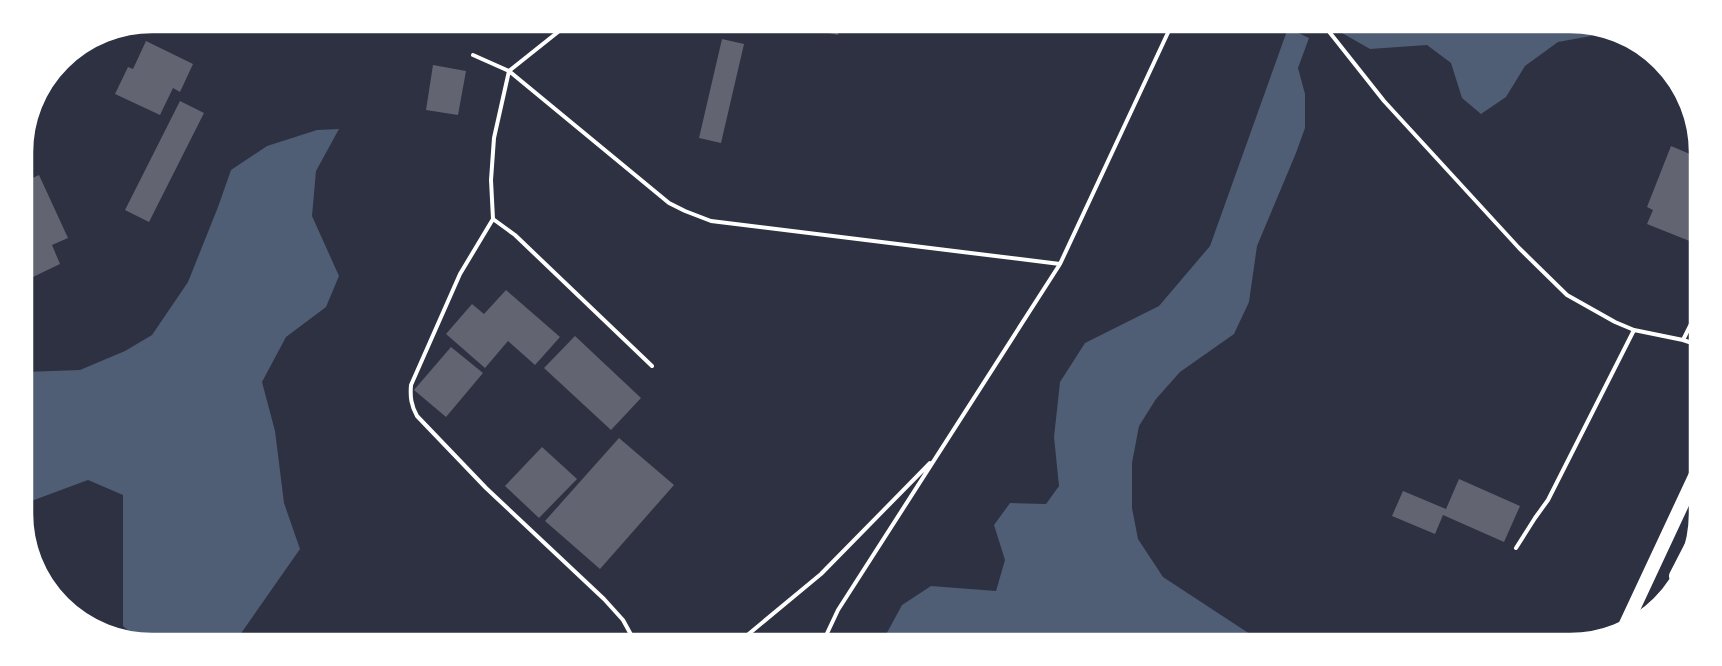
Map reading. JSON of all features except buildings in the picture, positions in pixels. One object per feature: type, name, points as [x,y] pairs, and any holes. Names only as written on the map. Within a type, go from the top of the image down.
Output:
[{"type":"highway","points":[[1629,617],[1690,487]]},
{"type":"lane","points":[[558,32],[510,71],[494,138],[491,180],[493,219],[460,274],[411,385],[412,407],[417,416],[486,488],[604,599],[623,620],[631,634]]},
{"type":"lane","points":[[826,634],[838,610],[1060,264],[1168,32]]},
{"type":"lane","points":[[1329,32],[1384,101],[1519,248],[1567,296],[1634,330],[1690,342]]},
{"type":"lane","points":[[473,55],[510,71],[662,198],[684,211],[702,218],[711,221],[1060,264]]},
{"type":"lane","points":[[493,219],[515,234],[652,366]]},
{"type":"lane","points":[[1683,340],[1690,326]]},
{"type":"lane","points":[[1516,548],[1548,500],[1634,330]]},
{"type":"lane","points":[[749,634],[821,574],[937,456]]},
{"type":"water","points":[[1287,32],[1296,32],[1309,38],[1298,68],[1305,94],[1305,128],[1257,246],[1249,302],[1234,334],[1180,372],[1156,399],[1139,426],[1132,463],[1132,508],[1138,539],[1163,577],[1249,633],[887,633],[902,605],[931,586],[996,591],[1005,560],[994,525],[1010,503],[1046,504],[1059,486],[1054,437],[1060,382],[1085,343],[1159,306],[1210,246]]},
{"type":"water","points":[[1340,32],[1569,32],[1593,36],[1558,42],[1525,66],[1506,97],[1481,114],[1462,98],[1451,63],[1427,45],[1370,49]]},
{"type":"water","points":[[339,129],[316,171],[312,216],[339,276],[326,307],[286,337],[262,382],[275,431],[284,503],[300,549],[241,634],[153,634],[129,631],[123,626],[123,495],[88,480],[32,501],[32,372],[80,370],[125,351],[152,335],[188,282],[231,170],[267,146],[317,130]]}]
